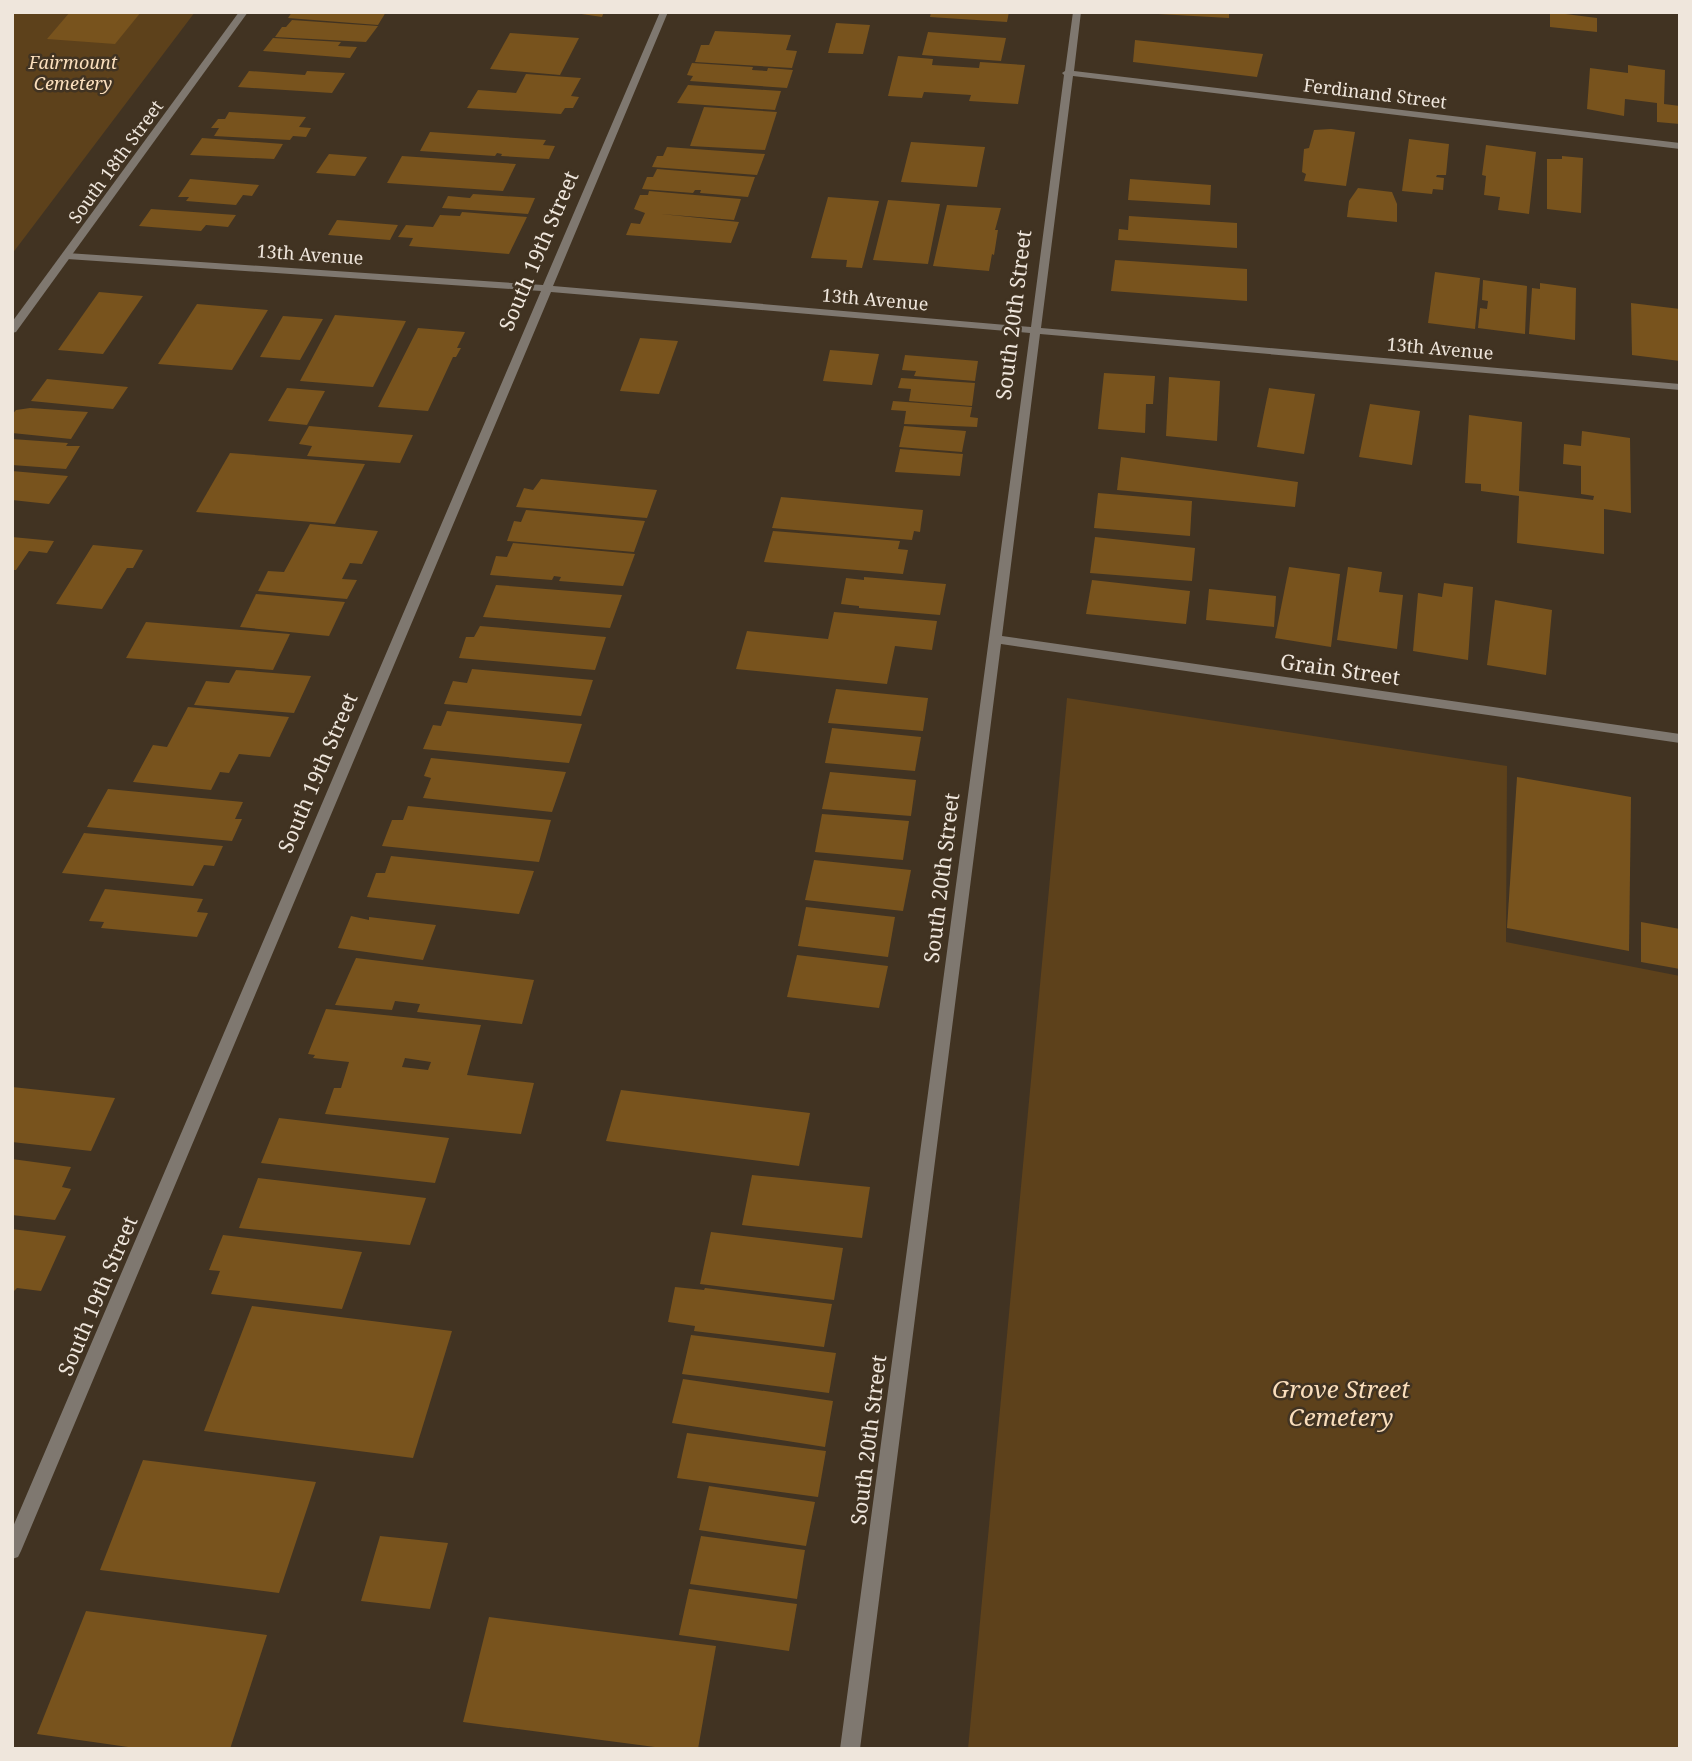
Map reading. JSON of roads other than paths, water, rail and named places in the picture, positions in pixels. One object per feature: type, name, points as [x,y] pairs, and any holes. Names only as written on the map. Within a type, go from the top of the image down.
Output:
[{"type":"street","name":"South 18th Street","points":[[12,330],[244,12]]},
{"type":"street","name":"South 19th Street","points":[[12,1551],[664,12]]},
{"type":"street","name":"South 20th Street","points":[[850,1749],[1033,331],[1077,12]]},
{"type":"street","name":"Ferdinand Street","points":[[1067,73],[1680,146]]},
{"type":"street","name":"13th Avenue","points":[[67,256],[546,288],[1680,387]]},
{"type":"street","name":"Grain Street","points":[[994,639],[1680,740]]},
{"type":"park label","name":"Fairmount Cemetery","points":[[73,73]]},
{"type":"park label","name":"Grove Street Cemetery","points":[[1341,1404]]}]
